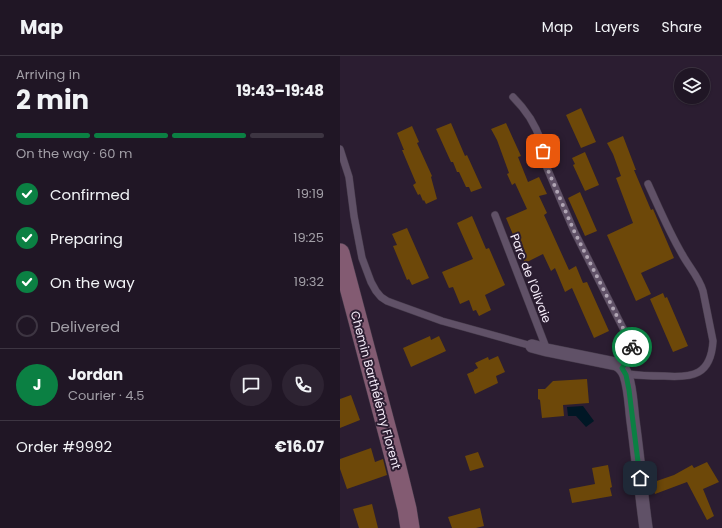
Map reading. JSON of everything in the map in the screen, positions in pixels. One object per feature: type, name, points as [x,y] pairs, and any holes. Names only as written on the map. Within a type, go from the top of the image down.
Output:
[{"type":"street","name":"Chemin Barthélémy Florent","points":[[340,253],[396,464],[410,528]]},
{"type":"street","points":[[532,346],[616,364],[624,371],[629,390],[646,528]]},
{"type":"lane","points":[[512,97],[517,101],[536,129],[547,168],[574,231],[631,344],[632,350],[624,371],[629,374],[680,377],[696,374],[701,371],[708,361],[713,341],[703,291],[697,276],[683,256],[671,234],[648,184]]},
{"type":"lane","points":[[340,149],[349,177],[354,216],[362,258],[376,291],[388,301],[442,321],[532,346]]},
{"type":"lane","name":"Parc de l'Olivaie","points":[[494,215],[546,350]]},
{"type":"water","points":[[583,406],[594,421],[586,427],[576,416],[568,416],[567,407]]},
{"type":"building","points":[[581,108],[596,142],[581,148],[566,115]]},
{"type":"building","points":[[451,123],[465,156],[467,155],[482,188],[471,192],[469,187],[466,187],[459,172],[457,172],[453,162],[451,162],[436,129]]},
{"type":"building","points":[[506,123],[521,156],[518,157],[528,182],[539,177],[547,194],[539,196],[547,213],[544,215],[569,270],[576,266],[583,283],[587,282],[609,331],[594,338],[572,288],[565,292],[555,268],[551,271],[543,254],[525,263],[506,218],[527,209],[515,183],[512,185],[507,174],[509,173],[497,140],[491,129]]},
{"type":"building","points":[[412,126],[419,142],[417,143],[432,176],[437,199],[426,204],[420,194],[418,195],[413,185],[416,183],[402,150],[404,150],[397,133]]},
{"type":"building","points":[[623,136],[636,170],[634,170],[674,258],[641,273],[651,294],[636,301],[607,235],[633,223],[616,178],[621,176],[613,154],[607,143]]},
{"type":"building","points":[[585,152],[599,185],[585,191],[573,165],[575,164],[572,158]]},
{"type":"building","points":[[580,192],[597,231],[585,236],[568,198]]},
{"type":"building","points":[[472,216],[486,249],[489,248],[505,285],[485,295],[491,310],[479,316],[476,310],[473,311],[469,300],[460,304],[453,287],[449,288],[442,272],[473,259],[457,223]]},
{"type":"building","points":[[407,228],[429,278],[412,285],[409,279],[407,280],[393,246],[397,245],[392,234]]},
{"type":"building","points":[[663,293],[665,298],[667,297],[688,346],[673,352],[650,299]]},
{"type":"building","points":[[430,336],[431,340],[439,336],[446,351],[411,367],[403,348]]},
{"type":"building","points":[[498,356],[505,372],[496,376],[498,383],[475,394],[467,374],[478,368],[475,363],[488,357],[489,360]]},
{"type":"building","points":[[587,379],[589,403],[563,405],[564,416],[542,418],[540,400],[538,399],[538,389],[545,389],[553,381]]},
{"type":"building","points":[[351,395],[360,420],[340,428],[340,399]]},
{"type":"building","points":[[371,448],[375,462],[383,459],[387,475],[347,489],[340,469],[340,459]]},
{"type":"building","points":[[478,452],[484,467],[470,471],[465,456]]},
{"type":"building","points":[[707,462],[719,482],[703,489],[714,516],[707,520],[687,482],[655,494],[651,483],[674,475],[692,465],[694,468]]},
{"type":"building","points":[[608,465],[612,496],[572,503],[569,489],[595,484],[592,468]]},
{"type":"building","points":[[372,504],[378,528],[359,528],[353,509]]},
{"type":"building","points":[[480,508],[484,526],[476,528],[452,528],[448,517]]},
{"type":"way so far","points":[[543,151],[547,168],[574,231],[632,347]]},
{"type":"route","points":[[632,347],[629,358],[622,368],[626,375],[629,390],[640,478]]}]
